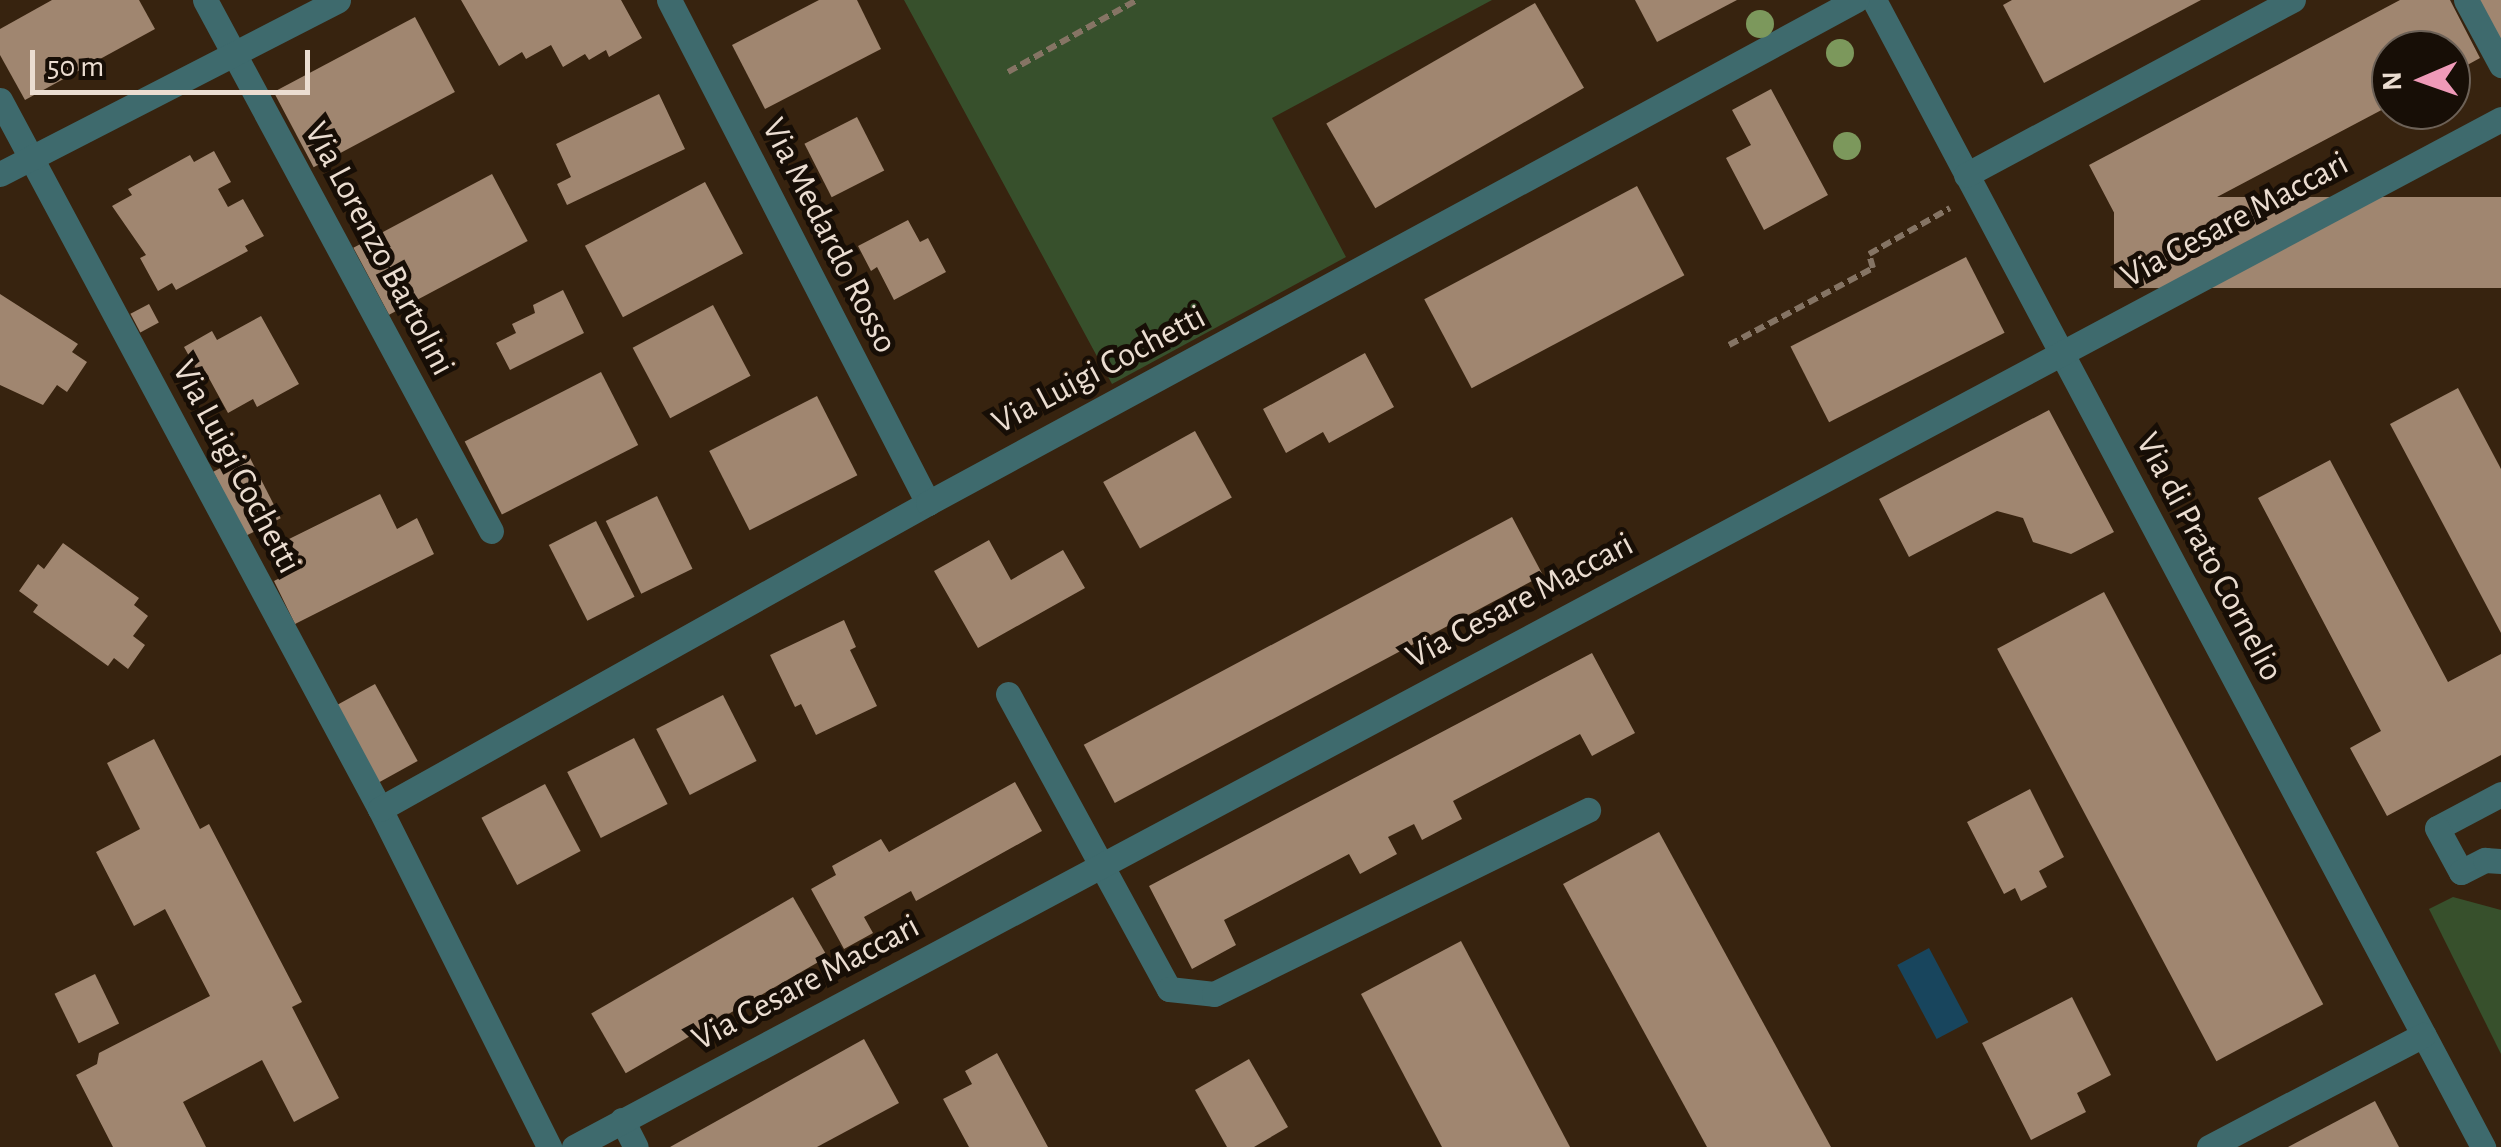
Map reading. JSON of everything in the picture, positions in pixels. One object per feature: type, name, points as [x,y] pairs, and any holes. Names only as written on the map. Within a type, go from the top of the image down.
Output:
[{"type":"street","name":"Via Lorenzo Bartolini","points":[[205,0],[491,531]]},
{"type":"street","points":[[0,174],[338,0]]},
{"type":"street","name":"Via Medardo Rosso","points":[[669,0],[928,503]]},
{"type":"street","name":"Via Luigi Cochetti","points":[[380,809],[928,503],[1856,0]]},
{"type":"street","name":"Via di Prato Cornelio","points":[[1874,0],[2483,1147]]},
{"type":"street","points":[[1966,175],[2293,0]]},
{"type":"street","points":[[2466,0],[2501,65]]},
{"type":"street","name":"Via Luigi Cochetti","points":[[0,100],[380,809],[550,1147]]},
{"type":"street","name":"Via Cesare Maccari","points":[[574,1147],[2501,119]]},
{"type":"street","points":[[1008,694],[1169,989],[1214,994],[1588,810]]},
{"type":"street","points":[[2501,794],[2437,828],[2460,872],[2485,860],[2501,861]]},
{"type":"street","points":[[2209,1147],[2423,1035]]},
{"type":"street","points":[[622,1120],[636,1147]]},
{"type":"path","points":[[1008,72],[1137,0]]},
{"type":"path","points":[[1729,345],[1874,268],[1869,254],[1949,210],[1966,175]]},
{"type":"green space","points":[[904,0],[1492,0],[1272,118],[1346,257],[1112,384]]},
{"type":"green space","points":[[2453,897],[2501,910],[2501,1054],[2429,909]]},
{"type":"water","points":[[1929,948],[1968,1022],[1937,1039],[1897,965]]},
{"type":"building","points":[[52,0],[139,0],[155,29],[25,100],[0,55],[0,29]]},
{"type":"building","points":[[461,0],[621,0],[642,38],[609,57],[606,50],[589,60],[585,54],[563,67],[551,45],[526,59],[522,52],[499,66]]},
{"type":"building","points":[[819,0],[857,0],[881,49],[765,109],[732,45]]},
{"type":"building","points":[[1635,0],[1737,0],[1657,42]]},
{"type":"building","points":[[2012,0],[2201,0],[2044,83],[2003,5]]},
{"type":"building","points":[[2400,0],[2450,0],[2466,30],[2371,30],[2371,116],[2130,243],[2089,165]]},
{"type":"building","points":[[2476,0],[2501,0],[2501,47]]},
{"type":"building","points":[[1535,3],[1584,88],[1375,208],[1326,124]]},
{"type":"building","points":[[415,17],[455,92],[314,167],[274,92]]},
{"type":"building","points":[[2471,41],[2480,58],[2471,63]]},
{"type":"building","points":[[1771,89],[1828,195],[1764,230],[1726,158],[1751,145],[1732,110]]},
{"type":"building","points":[[659,94],[685,149],[567,205],[557,184],[571,177],[556,144]]},
{"type":"building","points":[[857,117],[884,170],[832,197],[804,144]]},
{"type":"building","points":[[214,151],[231,182],[218,189],[228,207],[243,199],[264,236],[245,246],[248,251],[176,290],[172,283],[158,291],[140,258],[146,255],[112,206],[132,195],[128,189],[190,155],[194,162]]},
{"type":"building","points":[[492,174],[528,241],[389,315],[353,248]]},
{"type":"building","points":[[705,182],[743,254],[623,317],[585,246]]},
{"type":"building","points":[[1637,186],[1684,275],[1472,388],[1424,299]]},
{"type":"building","points":[[2114,197],[2501,197],[2501,288],[2114,288]]},
{"type":"building","points":[[908,220],[920,242],[928,238],[946,272],[894,300],[877,267],[871,271],[858,246]]},
{"type":"building","points":[[1966,257],[2005,333],[1829,422],[1790,346]]},
{"type":"building","points":[[563,290],[584,333],[510,370],[496,343],[516,333],[512,324],[535,313],[533,305]]},
{"type":"building","points":[[0,294],[78,344],[72,352],[87,362],[67,392],[57,385],[43,405],[0,385]]},
{"type":"building","points":[[149,304],[159,323],[140,332],[130,314]]},
{"type":"building","points":[[713,305],[751,376],[670,418],[633,348]]},
{"type":"building","points":[[261,316],[299,384],[257,407],[253,399],[228,413],[205,371],[199,374],[184,347],[212,331],[217,340]]},
{"type":"building","points":[[1365,353],[1394,407],[1329,443],[1323,432],[1286,453],[1263,409]]},
{"type":"building","points":[[601,372],[638,445],[502,515],[465,441]]},
{"type":"building","points":[[2458,388],[2501,469],[2501,633],[2390,424]]},
{"type":"building","points":[[817,396],[857,475],[750,530],[709,451]]},
{"type":"building","points":[[2049,410],[2114,532],[2071,554],[2033,542],[2023,518],[1997,511],[1909,557],[1879,499]]},
{"type":"building","points":[[1195,431],[1232,497],[1140,548],[1103,482]]},
{"type":"building","points":[[248,454],[281,518],[246,536],[213,472]]},
{"type":"building","points":[[2330,460],[2448,682],[2501,654],[2501,755],[2387,816],[2350,748],[2381,731],[2258,498]]},
{"type":"building","points":[[380,494],[397,529],[417,518],[434,554],[295,624],[274,581],[299,568],[285,541]]},
{"type":"building","points":[[657,496],[693,569],[641,594],[606,521]]},
{"type":"building","points":[[1512,517],[1543,575],[1115,803],[1084,745]]},
{"type":"building","points":[[596,521],[635,597],[587,621],[549,545]]},
{"type":"building","points":[[989,540],[1011,580],[1063,550],[1085,588],[978,648],[934,571]]},
{"type":"building","points":[[63,543],[139,598],[134,605],[148,616],[133,636],[145,645],[128,669],[114,658],[108,666],[33,612],[38,605],[19,591],[38,564],[44,569]]},
{"type":"building","points":[[2104,592],[2323,1004],[2216,1061],[1997,649]]},
{"type":"building","points":[[844,620],[856,647],[850,650],[877,706],[816,735],[801,704],[795,707],[770,655]]},
{"type":"building","points":[[1592,653],[1635,733],[1592,756],[1580,734],[1453,801],[1462,819],[1422,840],[1414,824],[1388,837],[1397,854],[1360,874],[1349,854],[1224,920],[1236,945],[1192,969],[1149,886]]},
{"type":"building","points":[[375,684],[418,761],[378,783],[336,706]]},
{"type":"building","points":[[723,695],[757,761],[690,795],[656,729]]},
{"type":"building","points":[[634,738],[668,804],[601,838],[567,772]]},
{"type":"building","points":[[154,739],[200,829],[209,824],[302,1002],[292,1007],[339,1098],[294,1122],[262,1060],[183,1102],[206,1147],[113,1147],[76,1075],[97,1064],[99,1053],[210,996],[165,909],[134,926],[96,852],[140,829],[107,763]]},
{"type":"building","points":[[1015,782],[1042,831],[916,901],[911,891],[864,917],[873,933],[844,949],[811,889],[836,875],[832,866],[881,839],[889,852]]},
{"type":"building","points":[[545,784],[581,851],[517,885],[481,818]]},
{"type":"building","points":[[2030,789],[2064,857],[2039,871],[2047,887],[2021,901],[2015,888],[2004,894],[1967,822]]},
{"type":"building","points":[[1659,832],[1831,1147],[1707,1147],[1563,884]]},
{"type":"building","points":[[793,897],[828,957],[626,1073],[591,1014]]},
{"type":"building","points":[[1461,941],[1570,1147],[1442,1147],[1361,994]]},
{"type":"building","points":[[95,974],[119,1023],[79,1043],[55,994]]},
{"type":"building","points":[[2072,997],[2111,1075],[2077,1093],[2086,1112],[2031,1140],[1982,1043]]},
{"type":"building","points":[[864,1039],[899,1103],[817,1147],[670,1147]]},
{"type":"building","points":[[997,1053],[1048,1147],[969,1147],[943,1099],[972,1084],[965,1071]]},
{"type":"building","points":[[1249,1059],[1288,1127],[1254,1147],[1227,1147],[1195,1090]]},
{"type":"building","points":[[2375,1101],[2399,1147],[2288,1147]]}]
